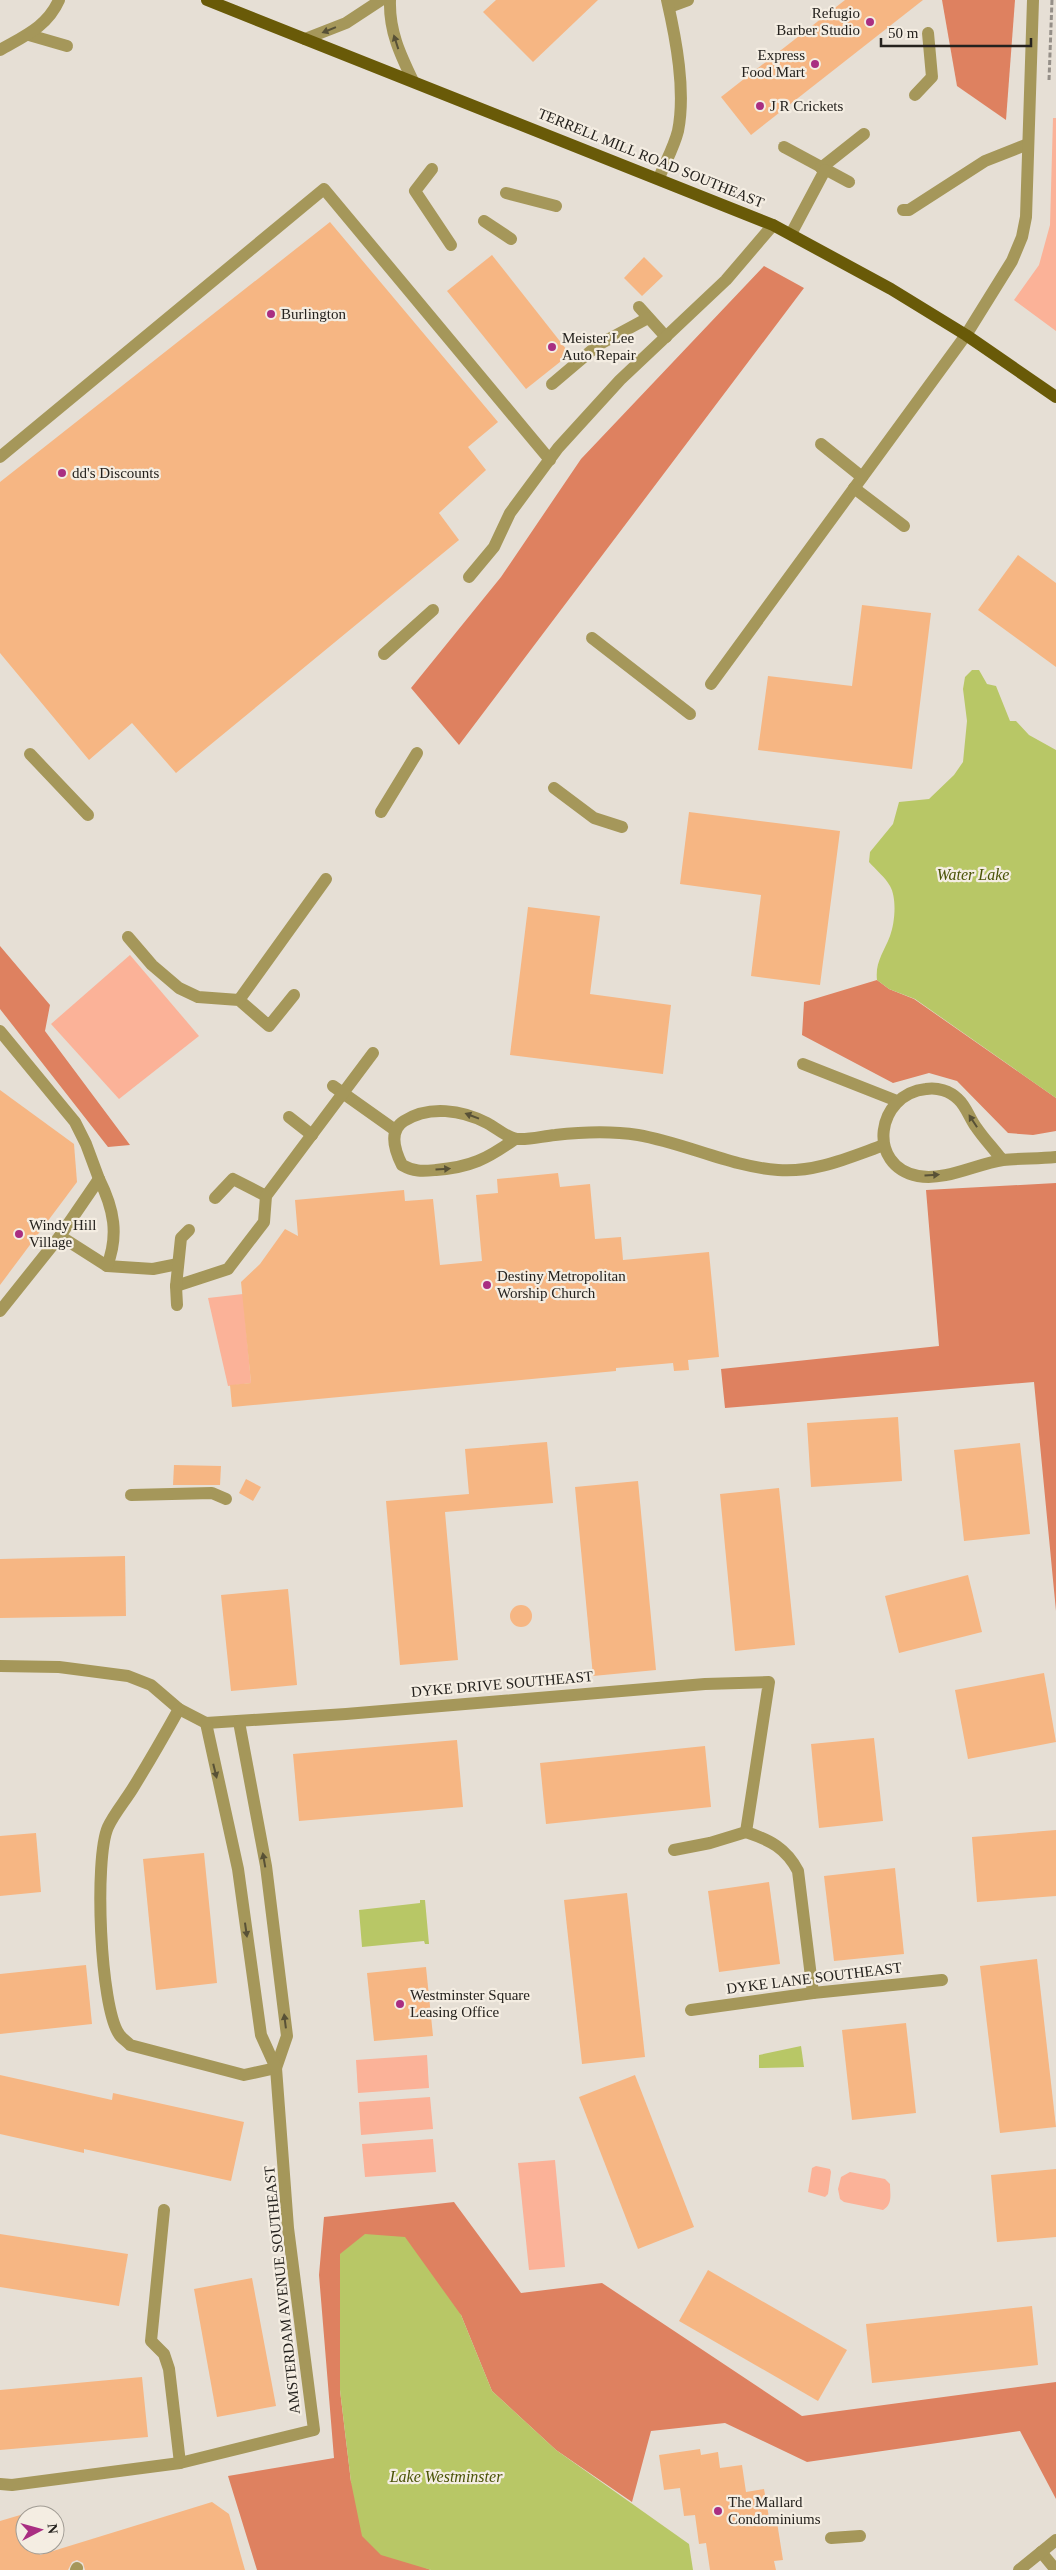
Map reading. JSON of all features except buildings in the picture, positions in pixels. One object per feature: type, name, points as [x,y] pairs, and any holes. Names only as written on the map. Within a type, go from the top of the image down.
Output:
[{"type":"main road","name":"TERRELL MILL ROAD SOUTHEAST","points":[[207,0],[773,224],[891,289],[966,335],[1056,398]]},
{"type":"street","points":[[0,50],[29,35],[44,24],[59,0]]},
{"type":"street","points":[[305,39],[346,23],[381,0]]},
{"type":"street","points":[[390,0],[391,28],[398,51],[413,81]]},
{"type":"street","points":[[660,178],[678,131],[679,112],[679,51],[668,4],[688,0]]},
{"type":"street","points":[[711,684],[966,335],[1012,261],[1022,238],[1026,217],[1033,0]]},
{"type":"street","points":[[915,95],[932,77],[928,33]]},
{"type":"street","points":[[29,35],[67,46]]},
{"type":"street","points":[[791,234],[823,169],[864,134]]},
{"type":"street","points":[[904,210],[909,210],[985,161],[1028,144]]},
{"type":"street","points":[[784,147],[849,182]]},
{"type":"street","points":[[432,169],[415,191],[451,245]]},
{"type":"street","points":[[0,457],[324,189],[550,460]]},
{"type":"street","points":[[506,193],[556,206]]},
{"type":"street","points":[[484,220],[511,239]]},
{"type":"street","points":[[469,577],[494,547],[510,513],[550,460],[620,380],[726,280],[773,224]]},
{"type":"street","points":[[639,307],[666,337]]},
{"type":"street","points":[[552,384],[598,345],[648,318]]},
{"type":"street","points":[[821,444],[862,477]]},
{"type":"street","points":[[854,488],[904,526]]},
{"type":"street","points":[[384,654],[433,610]]},
{"type":"street","points":[[592,638],[690,714]]},
{"type":"street","points":[[381,812],[417,753]]},
{"type":"street","points":[[30,754],[88,815]]},
{"type":"street","points":[[554,788],[594,818],[622,827]]},
{"type":"street","points":[[240,1000],[326,879]]},
{"type":"street","points":[[128,937],[152,965],[179,988],[198,996],[240,1000],[269,1026],[294,995]]},
{"type":"street","points":[[0,1031],[75,1122],[86,1144],[99,1179],[110,1200],[114,1246],[107,1266]]},
{"type":"street","points":[[176,1286],[228,1269],[264,1222],[266,1196],[312,1135],[338,1090],[373,1053]]},
{"type":"street","points":[[803,1064],[897,1101]]},
{"type":"street","points":[[1002,1160],[976,1127],[958,1099],[947,1092],[932,1088],[915,1090],[897,1101],[886,1117],[884,1145],[890,1158],[900,1169],[918,1176],[975,1168],[1002,1160],[1056,1158]]},
{"type":"street","points":[[338,1090],[395,1130]]},
{"type":"street","points":[[515,1139],[477,1118],[455,1112],[416,1115],[400,1124],[395,1130],[394,1137],[402,1165],[415,1171],[462,1168],[480,1162],[515,1139],[579,1133],[637,1135],[757,1168],[795,1171],[828,1164],[884,1145]]},
{"type":"street","points":[[289,1117],[312,1135]]},
{"type":"street","points":[[0,1312],[60,1236],[99,1179]]},
{"type":"street","points":[[215,1198],[233,1179],[266,1196]]},
{"type":"street","points":[[178,1304],[176,1286],[181,1238],[189,1230]]},
{"type":"street","points":[[60,1236],[107,1266],[153,1269],[178,1264]]},
{"type":"street","points":[[131,1495],[212,1493],[226,1499]]},
{"type":"street","points":[[0,1666],[59,1667],[128,1676],[150,1685],[178,1709],[206,1723],[239,1722]]},
{"type":"street","name":"DYKE DRIVE SOUTHEAST","points":[[239,1722],[705,1684],[769,1682],[746,1832]]},
{"type":"street","points":[[178,1709],[160,1744],[108,1828],[103,1848],[100,1874],[101,1934],[104,1971],[114,2021],[119,2034],[130,2044],[244,2075],[276,2068]]},
{"type":"street","name":"AMSTERDAM AVENUE SOUTHEAST","points":[[239,1722],[266,1866],[287,2036],[276,2068]]},
{"type":"street","name":"AMSTERDAM AVENUE SOUTHEAST","points":[[180,2463],[314,2430],[288,2228],[276,2068],[261,2035],[238,1869],[206,1723]]},
{"type":"street","points":[[674,1850],[710,1843],[746,1832],[772,1841],[791,1857],[798,1871],[813,1993]]},
{"type":"street","name":"DYKE LANE SOUTHEAST","points":[[691,2010],[813,1993],[942,1980]]},
{"type":"street","points":[[0,2484],[12,2485],[180,2463],[169,2369],[164,2354],[150,2341],[164,2210]]},
{"type":"street","points":[[831,2538],[860,2536]]},
{"type":"street","points":[[1019,2570],[1056,2540]]},
{"type":"street","points":[[1040,2552],[1056,2570]]},
{"type":"shaded area","points":[[942,0],[1015,0],[1006,120],[957,86]]},
{"type":"shaded area","points":[[1053,118],[1056,118],[1056,331],[1014,300],[1039,265],[1050,225]]},
{"type":"shaded area","points":[[764,266],[804,288],[459,745],[411,688],[501,577],[581,459]]},
{"type":"shaded area","points":[[0,946],[50,1005],[45,1031],[130,1145],[108,1147],[0,1009]]},
{"type":"shaded area","points":[[130,955],[199,1036],[119,1099],[51,1024]]},
{"type":"shaded area","points":[[877,980],[889,989],[914,999],[1056,1098],[1056,1131],[1033,1135],[1008,1133],[957,1081],[929,1073],[893,1083],[802,1035],[804,1002]]},
{"type":"shaded area","points":[[1056,1183],[1056,1611],[1034,1382],[725,1408],[721,1369],[939,1346],[926,1190]]},
{"type":"shaded area","points":[[243,1294],[251,1383],[228,1386],[208,1298]]},
{"type":"shaded area","points":[[427,2055],[429,2088],[358,2093],[356,2060]]},
{"type":"shaded area","points":[[430,2097],[433,2129],[361,2135],[359,2102]]},
{"type":"shaded area","points":[[433,2139],[436,2172],[365,2177],[362,2144]]},
{"type":"shaded area","points":[[555,2160],[565,2267],[529,2270],[518,2163]]},
{"type":"shaded area","points":[[816,2166],[830,2169],[831,2172],[828,2194],[825,2197],[808,2192],[812,2168]]},
{"type":"shaded area","points":[[850,2172],[885,2179],[890,2184],[890,2202],[886,2208],[883,2210],[844,2202],[840,2199],[838,2189],[841,2177]]},
{"type":"shaded area","points":[[454,2202],[521,2293],[602,2283],[802,2416],[1056,2382],[1056,2499],[1020,2431],[807,2462],[725,2423],[651,2431],[632,2502],[556,2450],[492,2391],[461,2315],[340,2254],[340,2390],[351,2482],[419,2565],[431,2570],[257,2570],[228,2476],[334,2458],[319,2275],[324,2217]]},
{"type":"water","name":"Water Lake","points":[[972,670],[979,670],[987,684],[996,686],[1010,721],[1016,721],[1029,735],[1056,750],[1056,1098],[915,999],[889,989],[877,980],[877,968],[892,931],[894,897],[890,886],[869,862],[870,852],[893,824],[899,802],[929,799],[954,775],[963,762],[967,721],[963,689],[965,677]]},
{"type":"water","points":[[420,1900],[425,1900],[429,1944],[425,1944],[424,1941],[362,1947],[359,1910],[420,1903]]},
{"type":"water","points":[[801,2046],[804,2067],[759,2068],[759,2055]]},
{"type":"water","name":"Lake Westminster","points":[[365,2234],[405,2237],[461,2315],[492,2391],[556,2450],[689,2544],[693,2570],[431,2570],[381,2555],[362,2536],[351,2482],[340,2390],[340,2254]]},
{"type":"place","name":"Refugio Barber Studio","points":[[870,22]]},
{"type":"place","name":"Express Food Mart","points":[[815,64]]},
{"type":"place","name":"J R Crickets","points":[[760,106]]},
{"type":"place","name":"Burlington","points":[[271,314]]},
{"type":"place","name":"Meister Lee Auto Repair","points":[[552,347]]},
{"type":"place","name":"dd's Discounts","points":[[62,473]]},
{"type":"place","name":"Windy Hill Village","points":[[19,1234]]},
{"type":"place","name":"Destiny Metropolitan Worship Church","points":[[487,1285]]},
{"type":"place","name":"Westminster Square Leasing Office","points":[[400,2004]]},
{"type":"place","name":"The Mallard Condominiums","points":[[718,2511]]}]
